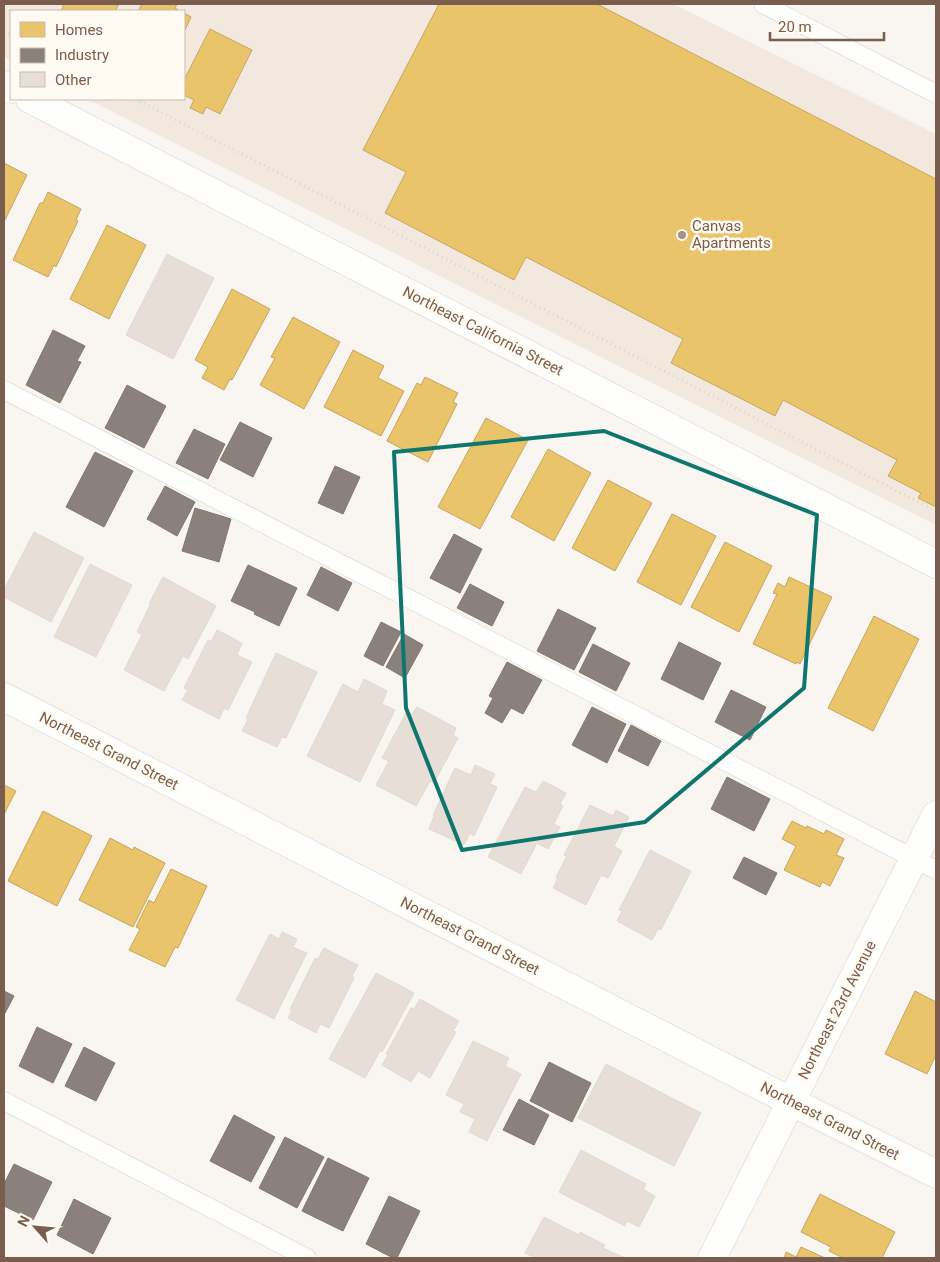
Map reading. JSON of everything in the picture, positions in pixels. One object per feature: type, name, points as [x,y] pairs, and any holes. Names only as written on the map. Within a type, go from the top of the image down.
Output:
[{"type":"street","name":"Northeast California Street","points":[[32,100],[936,564]]},
{"type":"street","name":"Northeast Grand Street","points":[[4,697],[790,1101],[936,1174]]},
{"type":"street","name":"Northeast 23rd Avenue","points":[[712,1258],[790,1101],[925,864],[936,815]]},
{"type":"lane","points":[[762,4],[936,94]]},
{"type":"lane","points":[[4,390],[925,864]]},
{"type":"lane","points":[[4,1101],[307,1258]]},
{"type":"path","points":[[137,100],[936,511]]},
{"type":"highlighted area","points":[[604,431],[817,515],[804,688],[645,822],[462,850],[406,708],[394,452]]},
{"type":"shaded area","name":"Canvas Apartments","points":[[4,4],[673,4],[936,134],[936,525],[89,100],[185,100],[185,10],[10,10],[10,60],[4,57]]},
{"type":"building: Homes","points":[[64,4],[119,4],[116,10],[61,10]]},
{"type":"building: Homes","points":[[142,4],[177,4],[175,8],[178,10],[139,10]]},
{"type":"building: Homes","name":"Canvas Apartments","points":[[439,4],[597,4],[936,179],[936,507],[918,498],[921,493],[888,476],[897,460],[783,400],[775,416],[671,363],[683,339],[526,257],[514,280],[385,213],[406,172],[363,150]]},
{"type":"building: Homes","points":[[185,14],[191,17],[185,30]]},
{"type":"building: Homes","points":[[210,29],[252,50],[220,114],[206,107],[203,114],[190,108],[194,100],[185,96],[185,78]]},
{"type":"building: Homes","points":[[4,163],[27,175],[4,222]]},
{"type":"building: Homes","points":[[48,192],[81,209],[76,220],[78,221],[56,267],[54,265],[48,277],[13,260],[40,203],[43,203]]},
{"type":"building: Homes","points":[[107,225],[146,245],[109,319],[70,299]]},
{"type":"building: Homes","points":[[232,289],[270,309],[232,380],[230,379],[224,390],[202,378],[208,367],[195,360]]},
{"type":"building: Homes","points":[[293,317],[340,342],[304,409],[260,385],[275,358],[271,357]]},
{"type":"building: Homes","points":[[353,350],[384,366],[378,378],[404,391],[381,436],[324,407]]},
{"type":"building: Homes","points":[[425,377],[458,393],[453,402],[457,404],[428,462],[387,441],[417,383],[421,385]]},
{"type":"building: Homes","points":[[486,418],[528,440],[480,529],[438,507]]},
{"type":"building: Homes","points":[[548,449],[591,473],[554,541],[511,517]]},
{"type":"building: Homes","points":[[608,480],[652,503],[615,571],[572,548]]},
{"type":"building: Homes","points":[[672,514],[716,536],[681,605],[637,582]]},
{"type":"building: Homes","points":[[725,542],[772,566],[739,632],[691,607]]},
{"type":"building: Homes","points":[[789,577],[832,597],[800,664],[797,662],[796,664],[753,644],[777,594],[773,593],[778,583],[785,587]]},
{"type":"building: Homes","points":[[874,616],[919,639],[873,731],[828,708]]},
{"type":"building: Homes","points":[[4,785],[16,791],[4,814]]},
{"type":"building: Homes","points":[[43,811],[92,836],[57,906],[8,881]]},
{"type":"building: Homes","points":[[792,821],[824,834],[826,830],[844,839],[836,855],[844,858],[830,886],[822,882],[820,887],[784,870],[796,846],[782,839]]},
{"type":"building: Homes","points":[[110,838],[133,850],[134,847],[165,863],[133,927],[79,900]]},
{"type":"building: Homes","points":[[171,869],[207,886],[178,948],[175,947],[165,967],[129,950],[140,929],[136,927],[149,900],[154,903]]},
{"type":"building: Homes","points":[[915,991],[936,1002],[936,1055],[927,1074],[885,1054]]},
{"type":"building: Homes","points":[[820,1194],[895,1232],[882,1258],[843,1258],[829,1251],[831,1247],[801,1232]]},
{"type":"building: Homes","points":[[801,1247],[825,1258],[784,1258],[786,1252],[796,1257]]},
{"type":"building: Industry","points":[[53,330],[85,346],[77,361],[81,362],[60,403],[26,385]]},
{"type":"building: Industry","points":[[127,385],[166,406],[144,448],[105,428]]},
{"type":"building: Industry","points":[[240,422],[272,438],[253,477],[220,460]]},
{"type":"building: Industry","points":[[194,429],[225,444],[208,479],[176,463]]},
{"type":"building: Industry","points":[[95,452],[133,471],[104,527],[66,507]]},
{"type":"building: Industry","points":[[335,466],[360,477],[343,514],[318,503]]},
{"type":"building: Industry","points":[[165,486],[195,502],[177,536],[147,519]]},
{"type":"building: Industry","points":[[195,508],[231,519],[219,562],[182,551]]},
{"type":"building: Industry","points":[[454,534],[482,549],[460,593],[430,578]]},
{"type":"building: Industry","points":[[248,565],[297,588],[279,626],[231,601]]},
{"type":"building: Industry","points":[[321,567],[352,583],[338,611],[307,595]]},
{"type":"building: Industry","points":[[470,584],[504,602],[492,626],[457,608]]},
{"type":"building: Industry","points":[[558,609],[596,628],[574,670],[537,651]]},
{"type":"building: Industry","points":[[381,622],[401,632],[383,666],[364,656]]},
{"type":"building: Industry","points":[[404,634],[423,645],[405,678],[386,667]]},
{"type":"building: Industry","points":[[679,642],[721,663],[703,700],[661,679]]},
{"type":"building: Industry","points":[[593,644],[630,663],[616,691],[579,672]]},
{"type":"building: Industry","points":[[507,662],[542,680],[523,714],[511,708],[502,723],[485,713],[493,698],[489,696]]},
{"type":"building: Industry","points":[[731,690],[766,707],[750,740],[715,722]]},
{"type":"building: Industry","points":[[592,707],[626,724],[607,763],[572,745]]},
{"type":"building: Industry","points":[[631,725],[661,741],[648,766],[618,751]]},
{"type":"building: Industry","points":[[727,777],[770,799],[754,831],[711,809]]},
{"type":"building: Industry","points":[[744,857],[777,873],[766,895],[733,878]]},
{"type":"building: Industry","points":[[4,991],[14,996],[4,1015]]},
{"type":"building: Industry","points":[[37,1027],[72,1044],[53,1083],[19,1066]]},
{"type":"building: Industry","points":[[84,1047],[115,1063],[96,1101],[65,1086]]},
{"type":"building: Industry","points":[[549,1062],[591,1083],[572,1122],[530,1101]]},
{"type":"building: Industry","points":[[519,1099],[549,1115],[534,1145],[503,1130]]},
{"type":"building: Industry","points":[[234,1115],[275,1137],[251,1182],[210,1161]]},
{"type":"building: Industry","points":[[285,1137],[324,1157],[297,1208],[259,1188]]},
{"type":"building: Industry","points":[[328,1158],[369,1178],[343,1231],[302,1211]]},
{"type":"building: Industry","points":[[14,1164],[52,1182],[33,1220],[4,1206],[4,1184]]},
{"type":"building: Industry","points":[[389,1196],[420,1211],[397,1258],[393,1258],[366,1244]]},
{"type":"building: Industry","points":[[74,1199],[111,1218],[93,1254],[57,1235]]},
{"type":"building: Other","points":[[167,254],[214,278],[173,359],[126,335]]},
{"type":"building: Other","points":[[34,532],[84,558],[51,622],[4,597],[4,590]]},
{"type":"building: Other","points":[[90,564],[132,585],[96,657],[54,637]]},
{"type":"building: Other","points":[[163,577],[216,606],[188,659],[183,656],[164,691],[124,670],[142,635],[137,632]]},
{"type":"building: Other","points":[[217,630],[242,643],[237,655],[252,662],[228,710],[224,708],[219,719],[182,700],[188,690],[184,688],[208,640],[211,642]]},
{"type":"building: Other","points":[[276,653],[317,672],[286,738],[282,737],[277,747],[242,731],[248,719],[246,718]]},
{"type":"building: Other","points":[[364,679],[387,691],[382,704],[395,710],[360,782],[307,756],[343,684],[358,692]]},
{"type":"building: Other","points":[[417,707],[456,728],[453,735],[458,738],[434,783],[430,781],[416,806],[376,785],[389,761],[382,758],[407,711],[412,714]]},
{"type":"building: Other","points":[[475,765],[495,774],[490,784],[497,787],[474,836],[470,833],[464,845],[429,829],[433,815],[455,768],[471,775]]},
{"type":"building: Other","points":[[543,781],[566,793],[560,804],[563,806],[554,824],[560,827],[548,849],[537,843],[521,874],[488,857],[525,787],[536,792]]},
{"type":"building: Other","points":[[590,805],[613,816],[616,810],[629,817],[614,846],[622,851],[608,878],[601,875],[586,905],[553,888],[558,878],[556,877],[567,856],[564,855]]},
{"type":"building: Other","points":[[650,850],[691,871],[661,930],[658,929],[652,940],[617,921],[622,911],[619,910]]},
{"type":"building: Other","points":[[282,932],[297,939],[293,947],[307,953],[274,1019],[236,1000],[270,934],[279,939]]},
{"type":"building: Other","points":[[324,948],[358,965],[352,976],[354,978],[329,1028],[320,1024],[316,1033],[288,1018],[292,1010],[290,1009],[315,958],[318,959]]},
{"type":"building: Other","points":[[376,973],[414,993],[382,1052],[380,1051],[365,1078],[329,1059]]},
{"type":"building: Other","points":[[420,999],[459,1021],[453,1031],[456,1032],[430,1078],[418,1071],[411,1082],[382,1065],[411,1008],[414,1009]]},
{"type":"building: Other","points":[[473,1041],[509,1058],[505,1066],[521,1074],[487,1141],[469,1132],[475,1119],[460,1112],[464,1104],[446,1095]]},
{"type":"building: Other","points":[[606,1064],[701,1113],[674,1166],[578,1118]]},
{"type":"building: Other","points":[[581,1150],[646,1184],[643,1189],[655,1196],[639,1227],[627,1221],[625,1226],[559,1192]]},
{"type":"building: Other","points":[[544,1217],[579,1235],[580,1232],[605,1245],[603,1248],[625,1258],[536,1258],[525,1253]]},
{"type":"place","name":"Canvas Apartments","points":[[682,235]]}]
